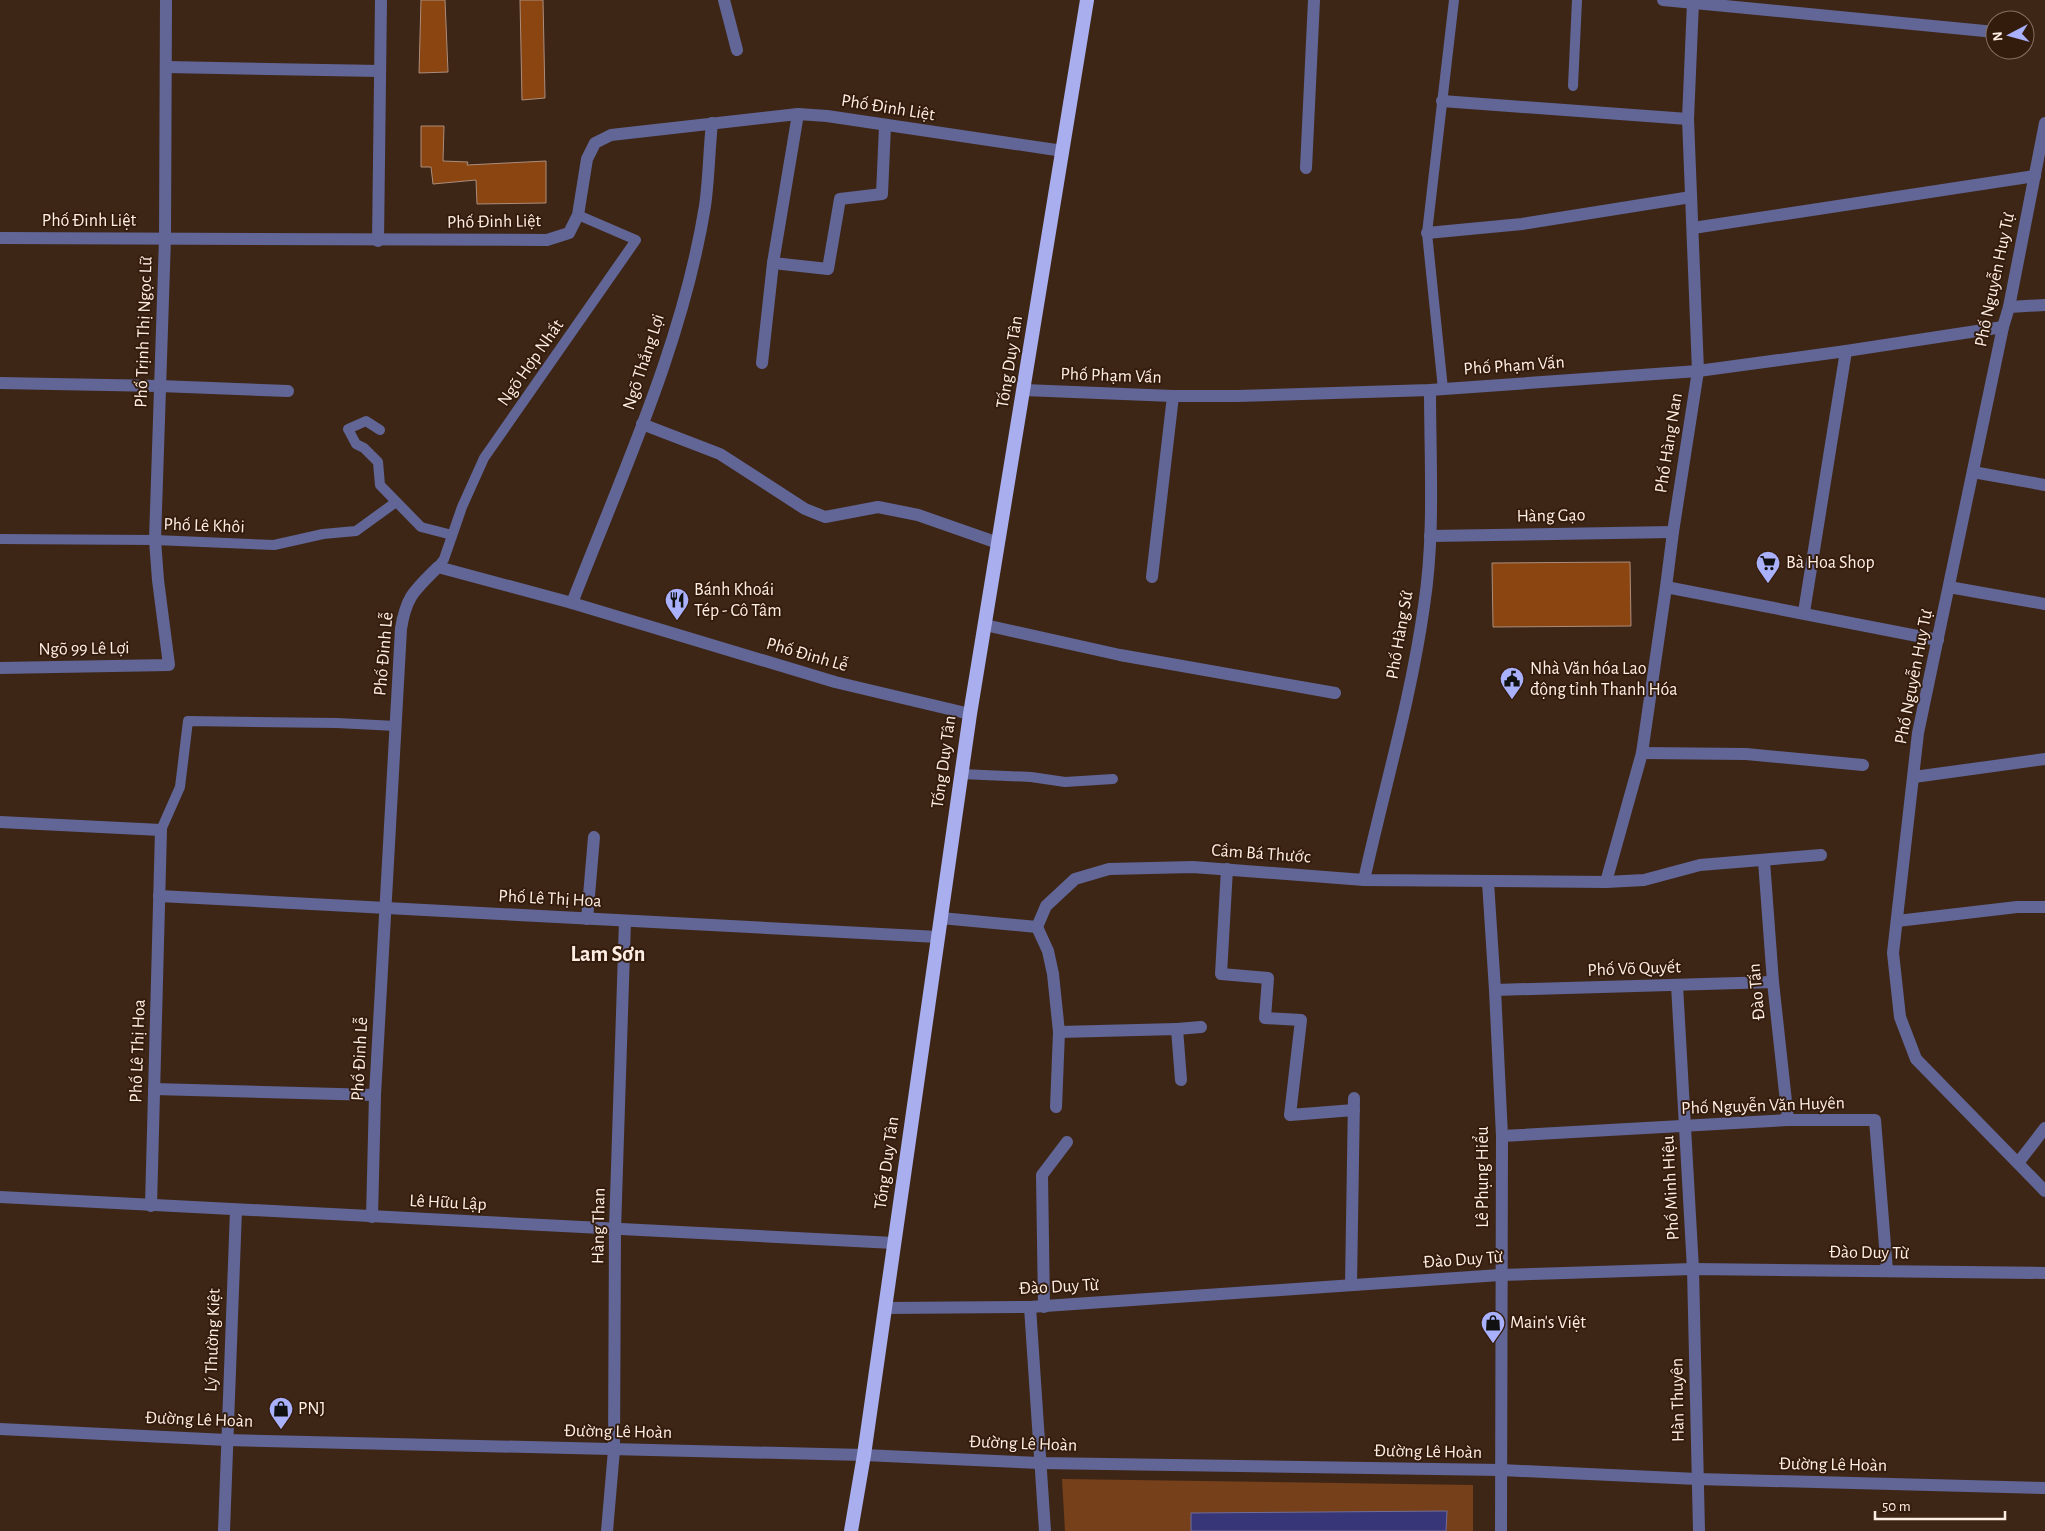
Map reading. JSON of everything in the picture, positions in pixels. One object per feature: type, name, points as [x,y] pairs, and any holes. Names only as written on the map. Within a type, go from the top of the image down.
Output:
[{"type":"highway","name":"Tống Duy Tân","points":[[851,1531],[864,1454],[970,714],[1087,0]]},
{"type":"street","name":"Phố Trịnh Thị Ngọc Lữ","points":[[166,0],[165,238],[155,540],[169,665]]},
{"type":"street","points":[[378,241],[381,0]]},
{"type":"street","points":[[724,0],[737,50]]},
{"type":"street","points":[[1306,168],[1314,0]]},
{"type":"street","points":[[1663,0],[1985,31]]},
{"type":"street","name":"Phố Hàng Nan","points":[[1606,882],[1642,753],[1672,532],[1698,371],[1688,119],[1693,2]]},
{"type":"street","points":[[166,67],[380,72]]},
{"type":"street","points":[[1442,102],[1688,119]]},
{"type":"street","points":[[762,362],[773,263],[798,114]]},
{"type":"street","name":"Phố Đinh Liệt","points":[[0,238],[378,241],[547,240],[569,234],[578,215],[588,159],[595,143],[612,135],[798,114],[827,116],[1063,151]]},
{"type":"street","name":"Ngõ Thắng Lợi","points":[[572,603],[642,424],[674,330],[694,260],[705,205],[712,123]]},
{"type":"street","name":"Phố Nguyễn Huy Tự","points":[[2045,123],[2043,146],[2035,176],[1918,734],[1893,954],[1900,1017],[1916,1059],[2045,1191]]},
{"type":"street","points":[[773,263],[828,270],[840,199],[882,194],[885,126]]},
{"type":"street","points":[[1693,228],[2035,176]]},
{"type":"street","points":[[1427,233],[1522,224],[1691,197]]},
{"type":"street","points":[[2009,307],[2045,305]]},
{"type":"street","name":"Phố Phạm Vấn","points":[[1024,390],[1173,396],[1430,390],[1698,371],[2003,327]]},
{"type":"street","points":[[1804,612],[1846,351]]},
{"type":"street","points":[[0,383],[288,391]]},
{"type":"street","name":"Phố Hàng Sứ","points":[[1364,880],[1404,714],[1424,605],[1430,536],[1430,390]]},
{"type":"street","points":[[1152,577],[1173,396]]},
{"type":"street","points":[[642,424],[720,454],[805,509],[825,516],[878,508],[918,515],[998,543]]},
{"type":"street","points":[[1973,472],[2045,485]]},
{"type":"street","name":"Hàng Gạo","points":[[1430,536],[1672,532]]},
{"type":"street","name":"Phố Đinh Lễ","points":[[372,1217],[375,1095],[404,608],[414,590],[438,568],[572,603],[835,682],[970,714]]},
{"type":"street","points":[[1666,587],[1804,612],[1938,640]]},
{"type":"street","points":[[1949,587],[2045,604]]},
{"type":"street","points":[[985,625],[1120,655],[1335,693]]},
{"type":"street","name":"Ngõ 99 Lê Lợi","points":[[0,668],[169,665]]},
{"type":"street","points":[[1642,753],[1746,754],[1863,765]]},
{"type":"street","points":[[1914,777],[2045,759]]},
{"type":"street","points":[[0,822],[161,830]]},
{"type":"street","name":"Phố Lê Thị Hoa","points":[[151,1206],[161,830]]},
{"type":"street","points":[[586,919],[594,837]]},
{"type":"street","name":"Cầm Bá Thước","points":[[1036,927],[1046,906],[1074,879],[1109,869],[1193,867],[1364,880],[1606,882],[1644,880],[1700,865],[1821,855]]},
{"type":"street","name":"Đào Tấn","points":[[1764,861],[1773,982],[1788,1120]]},
{"type":"street","points":[[1227,869],[1221,974],[1268,978],[1265,1018],[1301,1020],[1290,1115],[1354,1104],[1351,1285]]},
{"type":"street","name":"Lê Phụng Hiểu","points":[[1488,882],[1496,990],[1502,1136],[1500,1274],[1501,1531]]},
{"type":"street","name":"Phố Lê Thị Hoa","points":[[159,896],[938,937]]},
{"type":"street","points":[[1897,921],[2017,907],[2045,908]]},
{"type":"street","points":[[941,918],[1036,927],[1048,951],[1053,974],[1059,1032],[1056,1108]]},
{"type":"street","name":"Hàng Than","points":[[607,1531],[614,1450],[616,1230],[626,921]]},
{"type":"street","name":"Phố Võ Quyết","points":[[1496,990],[1773,982]]},
{"type":"street","name":"Phố Minh Hiệu","points":[[1677,985],[1693,1269]]},
{"type":"street","points":[[1059,1032],[1201,1027]]},
{"type":"street","points":[[1176,1028],[1181,1080]]},
{"type":"street","points":[[154,1089],[375,1095]]},
{"type":"street","name":"Phố Nguyễn Văn Huyên","points":[[1502,1136],[1788,1120],[1875,1120],[1888,1271]]},
{"type":"street","points":[[2018,1163],[2045,1128]]},
{"type":"street","points":[[1044,1306],[1042,1175],[1067,1142]]},
{"type":"street","name":"Lê Hữu Lập","points":[[0,1197],[894,1243]]},
{"type":"street","name":"Lý Thường Kiệt","points":[[224,1531],[236,1210]]},
{"type":"street","name":"Đào Duy Từ","points":[[885,1308],[1030,1308],[1500,1274],[1693,1269],[2045,1273]]},
{"type":"street","name":"Hàn Thuyên","points":[[1693,1269],[1697,1479],[1700,1531]]},
{"type":"street","points":[[1030,1308],[1045,1531]]},
{"type":"street","name":"Đường Lê Hoàn","points":[[0,1429],[226,1440],[864,1454],[1040,1463],[1502,1470],[1697,1479],[2045,1488]]},
{"type":"lane","points":[[1443,389],[1427,233],[1454,0]]},
{"type":"lane","points":[[1572,86],[1578,0]]},
{"type":"lane","name":"Ngõ Hợp Nhất","points":[[438,568],[444,559],[462,507],[484,458],[636,240],[578,215]]},
{"type":"lane","points":[[380,430],[366,421],[348,429],[356,444],[364,448],[378,462],[380,486],[421,527],[452,535]]},
{"type":"lane","name":"Phố Lê Khôi","points":[[0,539],[155,540],[274,545],[324,534],[356,531],[396,502]]},
{"type":"lane","points":[[161,830],[180,788],[188,721],[338,723],[396,726]]},
{"type":"lane","points":[[961,774],[1065,782],[1113,779]]},
{"type":"shaded area","points":[[1062,1479],[1473,1485],[1473,1531],[1065,1531]]},
{"type":"shaded area","points":[[1447,1511],[1446,1531],[1191,1531],[1191,1513]]},
{"type":"building","points":[[421,0],[445,0],[448,72],[419,73]]},
{"type":"building","points":[[520,0],[543,0],[545,98],[522,100]]},
{"type":"building","points":[[421,126],[444,126],[443,161],[468,162],[467,165],[546,161],[546,203],[477,204],[476,180],[433,184],[431,167],[421,167]]},
{"type":"building","points":[[1630,562],[1631,626],[1493,627],[1492,563]]},
{"type":"place","name":"Bà Hoa Shop","points":[[1768,584]]},
{"type":"place","name":"Bánh Khoái Tép - Cô Tâm","points":[[677,621]]},
{"type":"place","name":"Nhà Văn hóa Lao động tỉnh Thanh Hóa","points":[[1512,700]]},
{"type":"place","name":"Main's Việt","points":[[1493,1344]]},
{"type":"place","name":"PNJ","points":[[281,1430]]},
{"type":"district","name":"Lam Sơn","points":[[608,954]]}]
